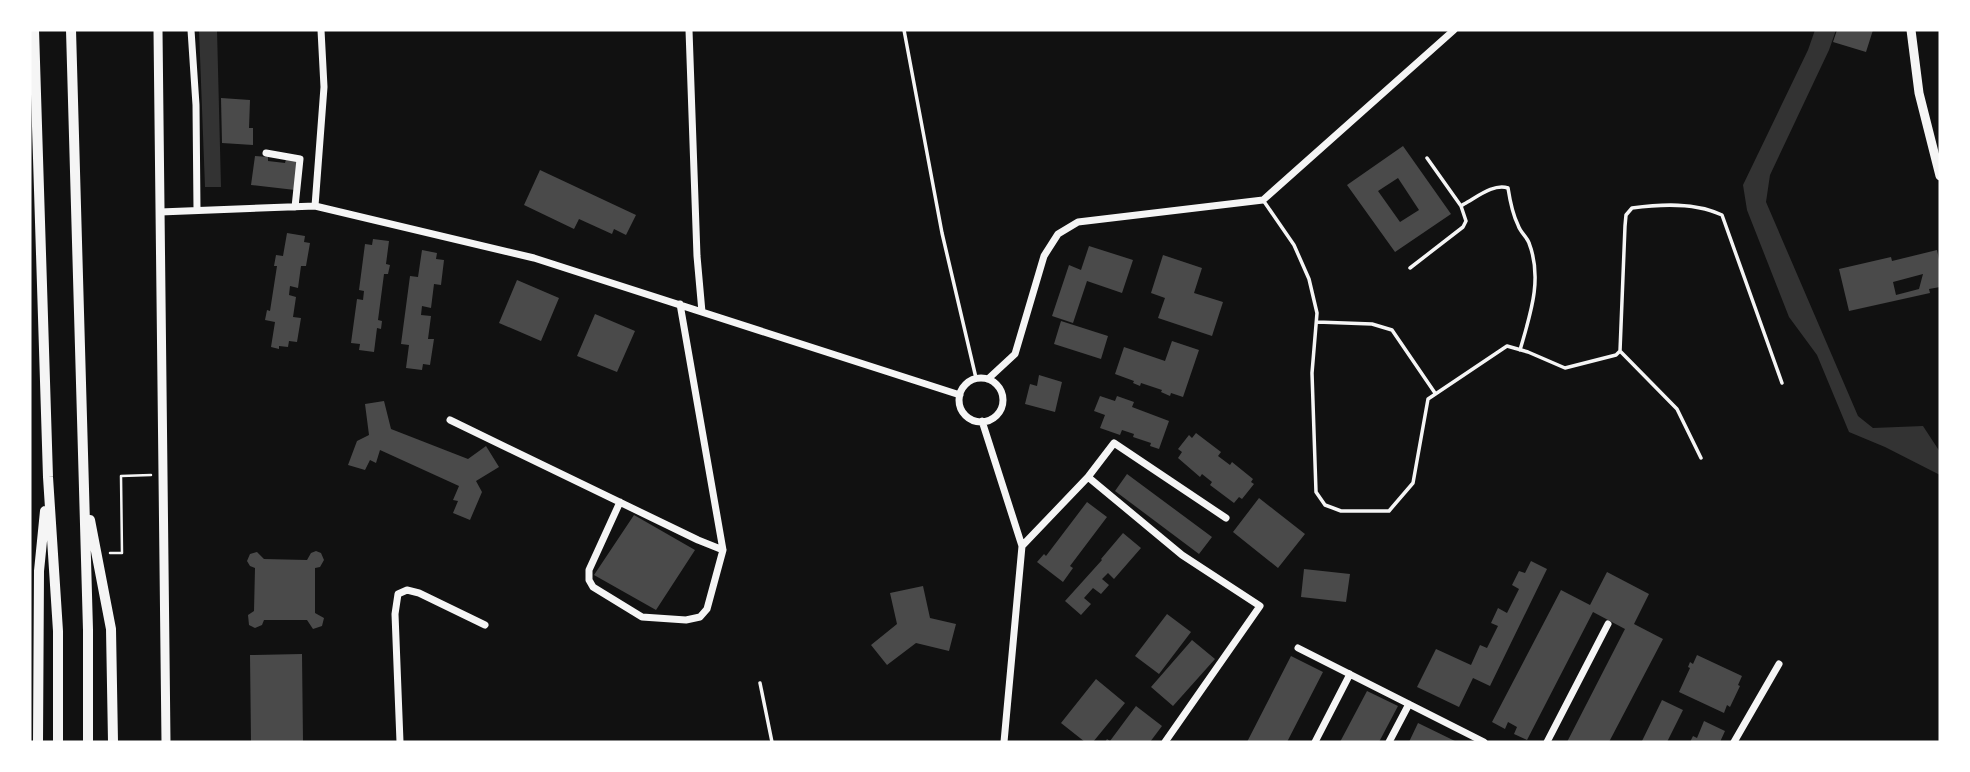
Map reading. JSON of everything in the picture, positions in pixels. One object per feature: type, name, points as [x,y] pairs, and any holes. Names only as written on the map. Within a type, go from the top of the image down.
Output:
[{"type":"highway","points":[[34,30],[48,477],[58,631],[58,742]]},
{"type":"highway","points":[[71,30],[88,630],[88,742]]},
{"type":"highway","points":[[38,742],[34,571],[48,477]]},
{"type":"highway","points":[[84,487],[111,629],[114,742]]},
{"type":"street","points":[[158,30],[166,742]]},
{"type":"street","points":[[191,30],[196,105],[197,210]]},
{"type":"street","points":[[315,206],[324,87],[321,30]]},
{"type":"street","points":[[689,30],[696,256],[702,312]]},
{"type":"street","points":[[988,379],[1015,354],[1044,256],[1058,234],[1078,222],[1263,200],[1454,30]]},
{"type":"street","points":[[1911,30],[1919,93],[1940,176]]},
{"type":"street","points":[[266,153],[300,159],[295,207]]},
{"type":"street","points":[[160,212],[315,206],[534,258],[960,394]]},
{"type":"street","points":[[620,502],[589,570],[589,580],[593,587],[642,617],[686,620],[700,617],[707,609],[723,550],[680,304]]},
{"type":"street","points":[[976,378],[988,379],[1001,390],[1003,403],[996,415],[982,421],[970,418],[964,414],[961,407],[960,394],[964,386],[976,378]]},
{"type":"street","points":[[450,420],[723,550]]},
{"type":"street","points":[[982,421],[1022,546],[1004,742]]},
{"type":"street","points":[[1022,546],[1088,477],[1114,443],[1226,518]]},
{"type":"street","points":[[1088,477],[1182,555],[1260,606],[1165,742]]},
{"type":"street","points":[[400,742],[395,614],[398,594],[407,590],[419,593],[485,625]]},
{"type":"street","points":[[1547,742],[1608,624]]},
{"type":"street","points":[[1298,648],[1474,740],[1484,742]]},
{"type":"street","points":[[1734,742],[1779,664]]},
{"type":"street","points":[[1315,742],[1350,674]]},
{"type":"street","points":[[1390,742],[1409,704]]},
{"type":"lane","points":[[904,30],[942,233],[976,378]]},
{"type":"lane","points":[[1410,268],[1463,227],[1466,221],[1461,206],[1427,158]]},
{"type":"lane","points":[[1461,206],[1494,188],[1508,188],[1518,228],[1529,242],[1534,265],[1535,296],[1520,350]]},
{"type":"lane","points":[[1263,200],[1294,245],[1309,279],[1317,313],[1312,373],[1316,492],[1325,505],[1341,511],[1389,512],[1413,483],[1427,399],[1507,346],[1565,369],[1616,355],[1620,351],[1626,215],[1632,208],[1665,204],[1712,210],[1722,215],[1782,383]]},
{"type":"lane","points":[[1317,322],[1372,324],[1392,330],[1435,393]]},
{"type":"lane","points":[[1620,351],[1677,409],[1701,458]]},
{"type":"lane","points":[[760,683],[772,742]]},
{"type":"path","points":[[122,553],[121,475],[163,475]]},
{"type":"shaded area","points":[[199,30],[217,30],[221,187],[205,187]]},
{"type":"shaded area","points":[[1815,30],[1836,30],[1770,175],[1766,202],[1858,416],[1873,428],[1923,426],[1940,452],[1940,475],[1849,432],[1817,355],[1789,317],[1747,210],[1743,185]]},
{"type":"building","points":[[1837,30],[1873,30],[1866,52],[1833,42]]},
{"type":"building","points":[[221,98],[250,100],[249,128],[253,128],[253,145],[222,143]]},
{"type":"building","points":[[1403,146],[1451,214],[1395,252],[1347,185]],"holes":[[[1398,178],[1419,210],[1400,222],[1378,191]]]},
{"type":"building","points":[[255,156],[285,163],[286,159],[298,161],[295,190],[251,185]]},
{"type":"building","points":[[540,170],[636,215],[626,235],[614,229],[612,234],[579,219],[574,229],[524,205]]},
{"type":"building","points":[[287,233],[305,236],[304,242],[310,243],[306,266],[301,266],[298,288],[290,286],[289,295],[296,297],[293,317],[301,318],[297,342],[289,341],[288,347],[279,346],[279,349],[271,347],[275,322],[265,320],[267,310],[270,311],[277,266],[274,266],[276,255],[283,256]]},
{"type":"building","points":[[373,239],[389,241],[386,264],[390,265],[388,274],[384,274],[378,320],[382,321],[381,329],[377,328],[374,352],[359,350],[360,344],[351,343],[357,299],[363,300],[364,291],[359,290],[365,244],[372,245]]},
{"type":"building","points":[[1089,246],[1133,260],[1122,293],[1087,281],[1073,323],[1052,316],[1069,265],[1081,270]]},
{"type":"building","points":[[422,250],[437,253],[436,259],[444,260],[441,285],[434,284],[431,308],[422,306],[421,315],[431,316],[428,339],[434,339],[430,365],[423,364],[422,370],[406,368],[409,345],[401,344],[410,276],[418,277]]},
{"type":"building","points":[[1937,250],[1940,287],[1929,289],[1930,293],[1849,311],[1839,269],[1891,257],[1892,261]],"holes":[[[1923,274],[1919,289],[1896,295],[1893,282]]]},
{"type":"building","points":[[1163,255],[1202,268],[1194,293],[1223,302],[1212,336],[1158,318],[1165,298],[1151,293]]},
{"type":"building","points":[[517,280],[559,298],[541,341],[499,323]]},
{"type":"building","points":[[595,314],[635,331],[617,372],[577,356]]},
{"type":"building","points":[[1061,321],[1108,336],[1101,359],[1054,344]]},
{"type":"building","points":[[1172,341],[1199,350],[1183,397],[1171,393],[1170,396],[1161,392],[1162,390],[1141,383],[1140,386],[1115,374],[1124,347],[1165,361]]},
{"type":"building","points":[[1039,375],[1062,382],[1055,412],[1025,404],[1030,384],[1037,386]]},
{"type":"building","points":[[1100,396],[1115,401],[1117,396],[1134,402],[1132,407],[1169,421],[1159,449],[1133,437],[1134,434],[1122,430],[1120,435],[1100,428],[1105,415],[1094,411]]},
{"type":"building","points":[[384,401],[391,429],[468,459],[486,446],[499,467],[476,481],[482,492],[470,520],[453,513],[458,501],[453,500],[459,486],[380,450],[376,463],[370,460],[365,470],[348,465],[357,441],[369,435],[365,404]]},
{"type":"building","points":[[1196,433],[1221,452],[1218,456],[1230,465],[1232,462],[1253,479],[1251,482],[1254,484],[1242,499],[1239,497],[1234,503],[1210,485],[1212,482],[1202,474],[1200,477],[1178,458],[1182,452],[1178,449],[1189,435],[1192,438]]},
{"type":"building","points":[[1127,474],[1212,537],[1199,554],[1115,491]]},
{"type":"building","points":[[1259,498],[1305,534],[1278,568],[1233,532]]},
{"type":"building","points":[[1087,502],[1107,517],[1070,566],[1073,568],[1063,582],[1037,562],[1044,554],[1046,556]]},
{"type":"building","points":[[634,515],[695,550],[656,610],[594,575]]},
{"type":"building","points":[[1123,533],[1141,548],[1114,579],[1108,573],[1102,579],[1109,585],[1101,594],[1093,588],[1084,598],[1091,604],[1081,615],[1065,601]]},
{"type":"building","points":[[257,552],[264,559],[307,560],[311,553],[321,553],[324,560],[320,567],[315,568],[315,613],[324,618],[322,626],[313,629],[307,620],[264,620],[262,625],[255,628],[249,625],[248,615],[254,611],[255,568],[247,561],[250,554]]},
{"type":"building","points":[[1531,561],[1547,569],[1490,686],[1473,678],[1459,707],[1417,687],[1436,649],[1471,665],[1480,645],[1487,648],[1498,626],[1491,623],[1498,608],[1507,613],[1519,589],[1512,585],[1519,571],[1525,573]]},
{"type":"building","points":[[1304,569],[1350,574],[1346,602],[1301,597]]},
{"type":"building","points":[[1607,572],[1649,594],[1634,624],[1663,639],[1609,742],[1567,742],[1625,629],[1593,612],[1527,740],[1514,734],[1517,727],[1508,722],[1505,729],[1492,722],[1561,590],[1590,605]]},
{"type":"building","points":[[923,586],[930,618],[956,624],[949,651],[916,643],[887,665],[871,645],[897,624],[890,593]]},
{"type":"building","points":[[1167,614],[1191,632],[1159,674],[1135,656]]},
{"type":"building","points":[[1192,640],[1215,659],[1173,706],[1151,687]]},
{"type":"building","points":[[302,654],[303,742],[251,742],[250,655]]},
{"type":"building","points":[[1697,655],[1742,676],[1730,707],[1727,705],[1724,713],[1679,692],[1690,662],[1693,664]]},
{"type":"building","points":[[1291,656],[1323,672],[1287,742],[1247,742]]},
{"type":"building","points":[[1096,679],[1125,703],[1093,742],[1085,742],[1061,723]]},
{"type":"building","points":[[1367,691],[1398,706],[1379,742],[1340,742]]},
{"type":"building","points":[[1662,700],[1683,710],[1667,742],[1644,742],[1642,741]]},
{"type":"building","points":[[1136,706],[1162,726],[1150,742],[1105,742],[1107,739],[1110,741]]},
{"type":"building","points":[[1704,721],[1725,731],[1720,742],[1690,742],[1693,736],[1697,738]]},
{"type":"building","points":[[1418,723],[1457,742],[1409,742]]}]
